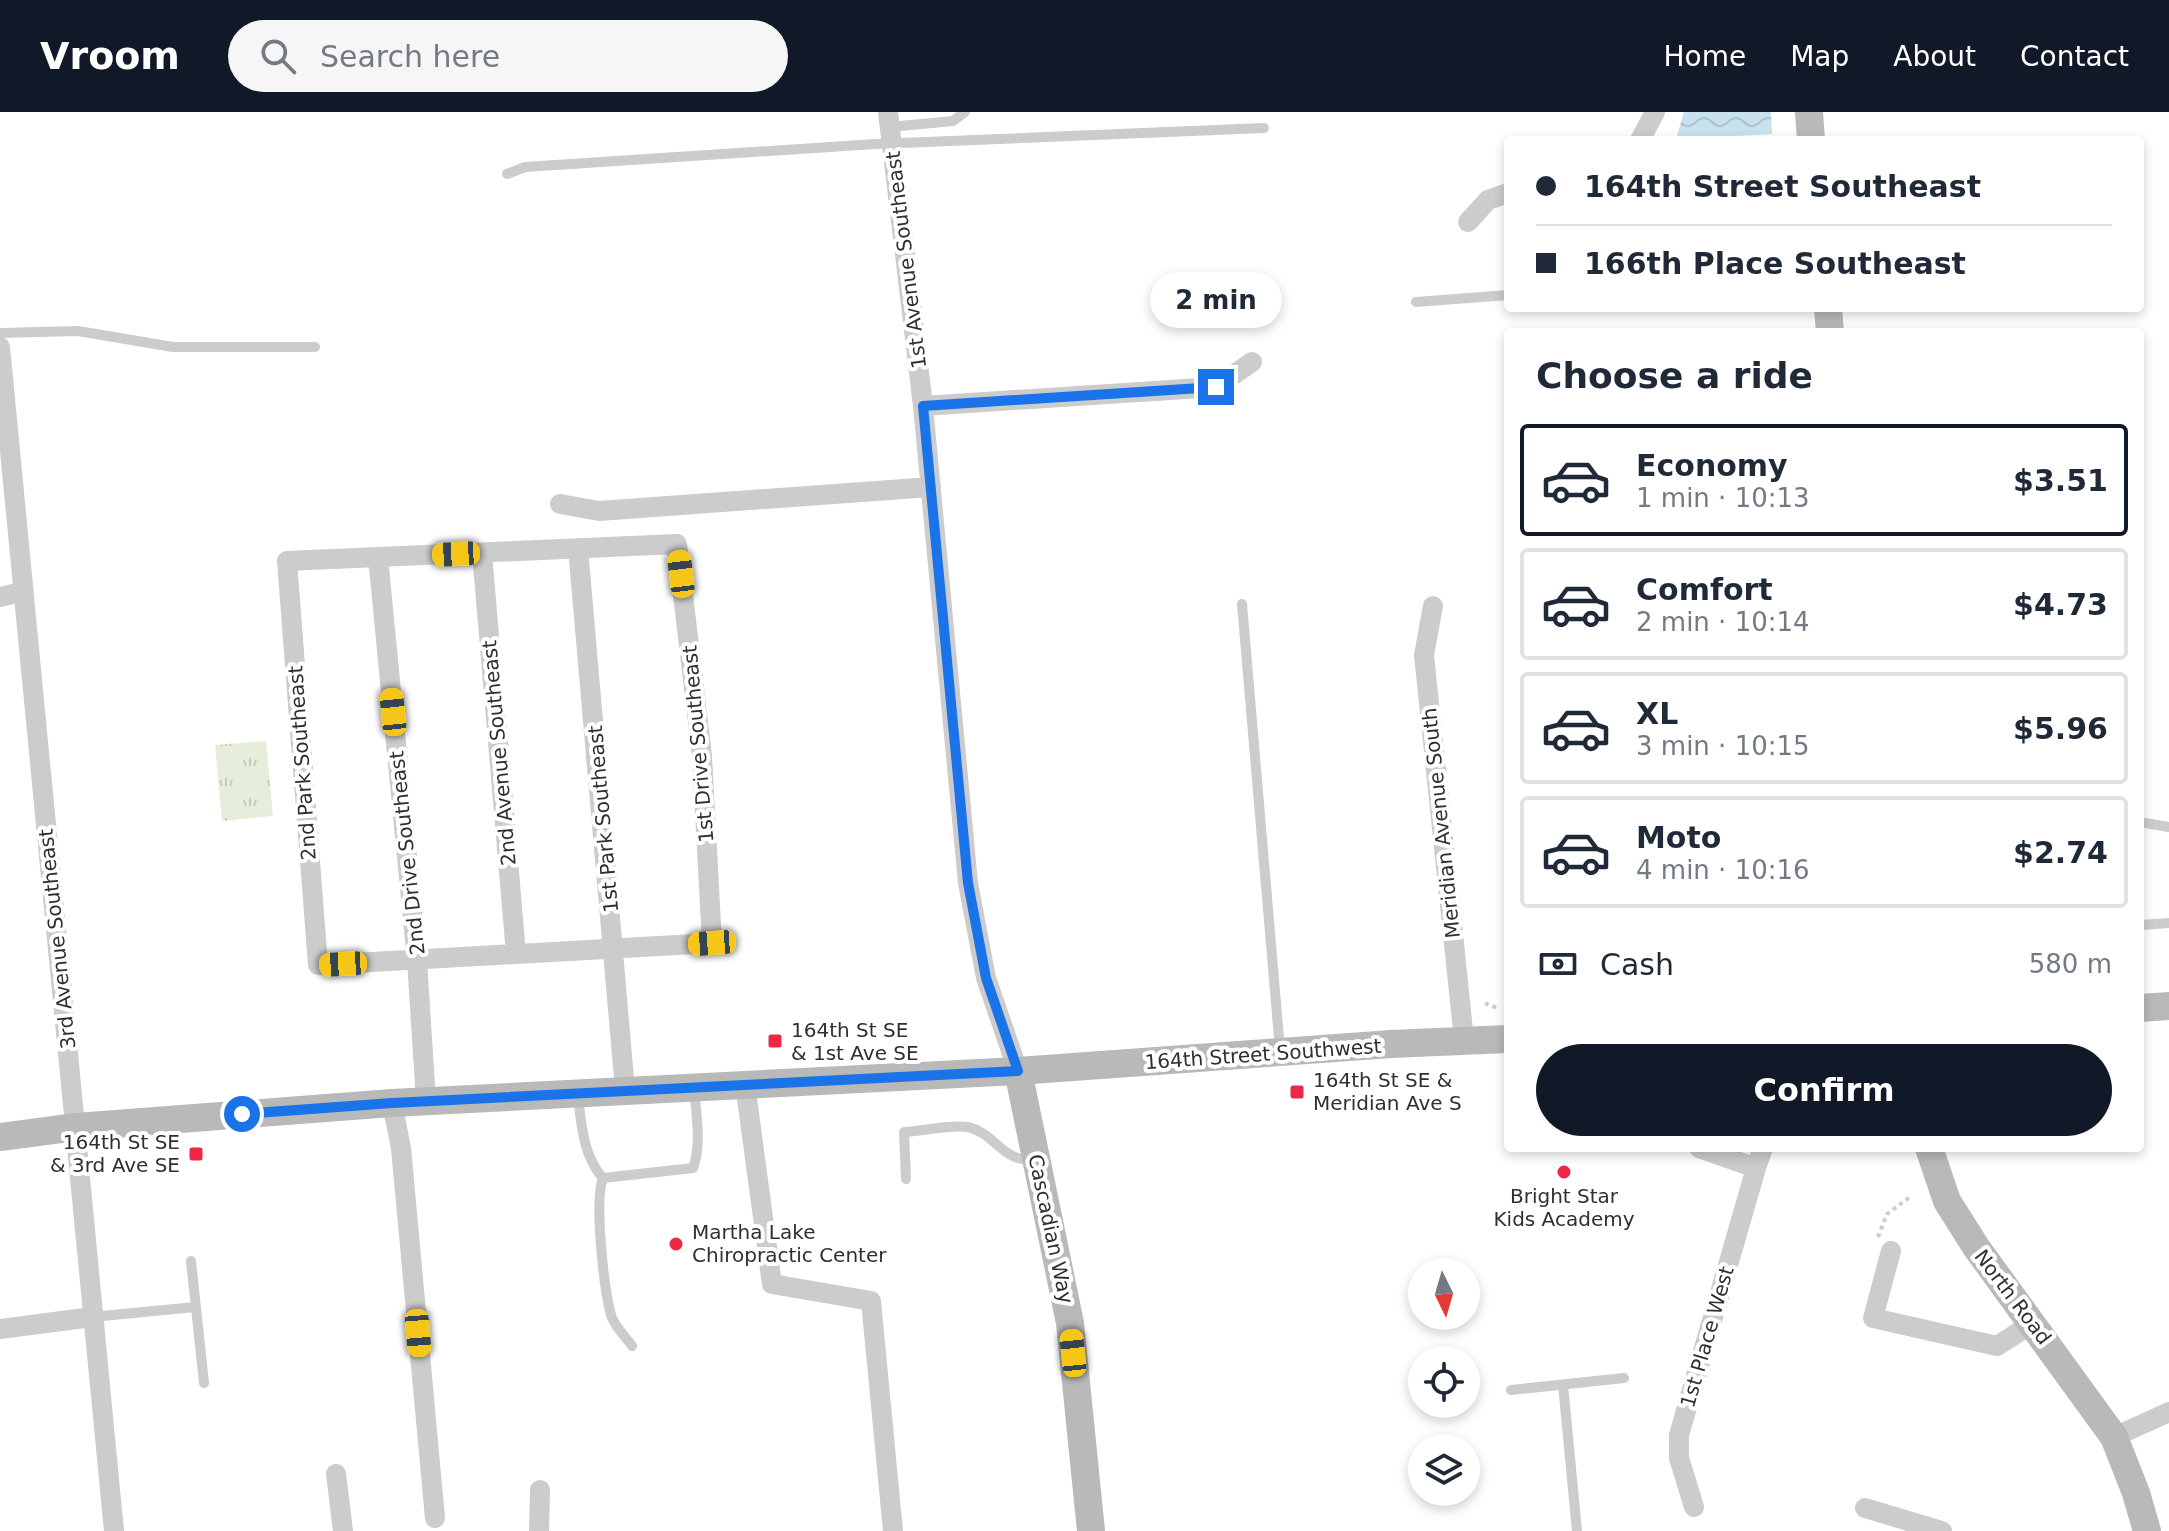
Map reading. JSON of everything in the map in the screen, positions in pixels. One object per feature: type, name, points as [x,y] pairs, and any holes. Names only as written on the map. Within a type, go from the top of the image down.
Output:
[{"type":"main road","points":[[1809,112],[1811,136]]},
{"type":"main road","points":[[2144,1008],[2169,1006]]},
{"type":"main road","name":"164th Street Southwest","points":[[0,1137],[76,1127],[392,1103],[1018,1071],[1504,1039]]},
{"type":"main road","name":"Cascadian Way","points":[[1018,1071],[1070,1323],[1091,1531]]},
{"type":"main road","name":"North Road","points":[[1930,1152],[1947,1201],[1976,1247],[2114,1437],[2147,1531]]},
{"type":"street","points":[[1642,136],[1655,112]]},
{"type":"street","name":"1st Avenue Southeast","points":[[890,128],[923,406],[968,883],[986,978],[1018,1071]]},
{"type":"street","points":[[1468,222],[1488,200],[1504,194]]},
{"type":"street","name":"3rd Avenue Southeast","points":[[0,347],[114,1531]]},
{"type":"street","points":[[923,406],[1216,387],[1252,362]]},
{"type":"street","points":[[560,504],[599,511],[931,487]]},
{"type":"street","name":"1st Drive Southeast","points":[[578,548],[677,544],[702,756],[712,943],[615,950]]},
{"type":"street","points":[[378,557],[578,548]]},
{"type":"street","name":"1st Park Southeast","points":[[578,548],[625,1090]]},
{"type":"street","name":"2nd Avenue Southeast","points":[[482,553],[516,954]]},
{"type":"street","name":"2nd Park Southeast","points":[[378,557],[287,561],[318,965],[417,960]]},
{"type":"street","name":"2nd Drive Southeast","points":[[378,557],[417,960],[426,1101]]},
{"type":"street","points":[[0,597],[22,592]]},
{"type":"street","name":"Meridian Avenue South","points":[[1433,606],[1424,655],[1464,1040]]},
{"type":"street","points":[[417,960],[615,950]]},
{"type":"street","points":[[745,1084],[772,1284],[871,1301],[893,1531]]},
{"type":"street","points":[[392,1103],[401,1148],[435,1518]]},
{"type":"street","points":[[1710,1152],[1756,1168]]},
{"type":"street","name":"1st Place West","points":[[1694,1507],[1679,1458],[1679,1435],[1762,1152]]},
{"type":"street","points":[[1884,1244],[1873,1318],[1997,1346],[2033,1323]]},
{"type":"street","points":[[0,1329],[92,1317]]},
{"type":"street","points":[[2114,1437],[2169,1412]]},
{"type":"street","points":[[336,1474],[343,1531]]},
{"type":"street","points":[[539,1531],[540,1490]]},
{"type":"street","points":[[1865,1508],[1942,1531]]},
{"type":"lane","points":[[507,174],[525,167],[876,144],[890,128],[953,121],[965,112]]},
{"type":"lane","points":[[890,128],[1264,128]]},
{"type":"lane","points":[[1416,302],[1504,295]]},
{"type":"lane","points":[[0,333],[78,331],[173,347],[315,347]]},
{"type":"lane","points":[[1242,604],[1280,1052]]},
{"type":"lane","points":[[2144,823],[2169,827]]},
{"type":"lane","points":[[2144,925],[2169,923]]},
{"type":"lane","points":[[603,1178],[693,1168],[697,1129],[694,1087]]},
{"type":"lane","points":[[578,1093],[583,1136],[597,1171],[603,1178]]},
{"type":"lane","points":[[906,1179],[904,1132],[967,1127],[985,1135],[1006,1154],[1024,1161],[1036,1159]]},
{"type":"lane","points":[[603,1178],[598,1191],[598,1211],[612,1318],[632,1346]]},
{"type":"lane","points":[[191,1261],[204,1383]]},
{"type":"lane","points":[[92,1317],[195,1307]]},
{"type":"lane","points":[[1511,1390],[1624,1378]]},
{"type":"lane","points":[[1563,1385],[1577,1531]]},
{"type":"path","points":[[1485,1003],[1499,1009]]},
{"type":"path","points":[[1884,1244],[1887,1214],[1910,1197]]},
{"type":"green space","points":[[266,741],[273,816],[222,821],[215,745]]},
{"type":"water","points":[[1684,112],[1771,112],[1772,134],[1677,136]]},
{"type":"place","name":"164th St SE & 1st Ave SE","points":[[775,1041]]},
{"type":"place","name":"164th St SE & Meridian Ave S","points":[[1297,1092]]},
{"type":"place","name":"164th St SE & 3rd Ave SE","points":[[196,1154]]},
{"type":"place","name":"Bright Star Kids Academy","points":[[1564,1172]]},
{"type":"place","name":"Martha Lake Chiropractic Center","points":[[676,1244]]},
{"type":"route","points":[[242,1114],[392,1103],[1018,1071],[986,978],[968,883],[923,406],[1216,387]]}]
